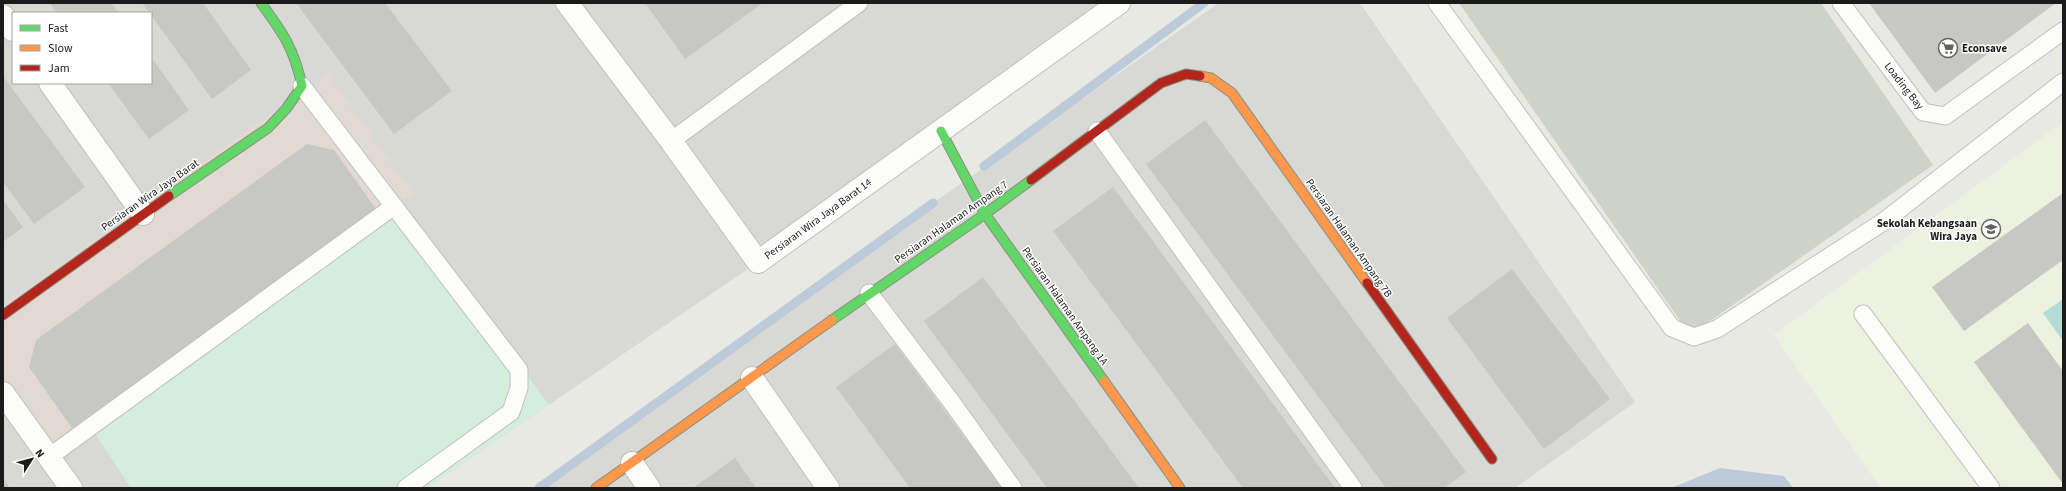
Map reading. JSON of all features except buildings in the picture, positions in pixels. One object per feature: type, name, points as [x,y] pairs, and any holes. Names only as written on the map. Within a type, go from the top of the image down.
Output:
[{"type":"street","points":[[261,3],[285,36],[297,62],[302,86]]},
{"type":"street","name":"Persiaran Wira Jaya Barat 14","points":[[567,3],[671,141],[758,262],[1119,3]]},
{"type":"street","points":[[3,16],[12,29]]},
{"type":"street","name":"Persiaran Halaman Ampang 7B","points":[[1161,83],[1186,74],[1211,78],[1232,92],[1492,459]]},
{"type":"street","name":"Persiaran Halaman Ampang 7","points":[[596,488],[869,293],[985,214],[1161,83]]},
{"type":"street","points":[[51,84],[143,214]]},
{"type":"street","name":"Persiaran Wira Jaya Barat","points":[[3,315],[143,214],[268,128],[286,109],[302,86]]},
{"type":"street","name":"Persiaran Halaman Ampang 1A","points":[[941,131],[985,214],[1180,488]]},
{"type":"street","points":[[752,378],[828,488]]},
{"type":"street","points":[[3,394],[71,488]]},
{"type":"street","points":[[632,463],[649,488]]},
{"type":"lane","points":[[671,141],[859,3]]},
{"type":"lane","points":[[1438,3],[1672,328],[1694,338],[1717,329],[1883,222],[2063,82]]},
{"type":"lane","name":"Loading Bay","points":[[1841,3],[1923,112],[1945,116],[2063,31]]},
{"type":"lane","points":[[302,86],[519,370],[519,388],[511,412],[406,488]]},
{"type":"lane","points":[[1097,131],[1353,488]]},
{"type":"lane","points":[[49,457],[394,206]]},
{"type":"lane","points":[[869,293],[953,404],[1013,488]]},
{"type":"lane","points":[[1863,314],[1991,488]]},
{"type":"shaded area","points":[[3,3],[1119,3],[758,262],[427,488],[3,488]]},
{"type":"shaded area","points":[[1219,3],[1360,3],[1635,402],[1515,488],[543,488],[706,362]]},
{"type":"shaded area","points":[[1459,3],[1821,3],[1933,165],[1690,335]]},
{"type":"shaded area","points":[[327,73],[413,193],[48,455],[3,392],[3,305]]},
{"type":"shaded area","name":"Sekolah Kebangsaan Wira Jaya","points":[[2063,122],[2063,488],[1881,488],[1774,335]]},
{"type":"shaded area","points":[[399,199],[549,405],[427,488],[131,488],[86,420]]},
{"type":"shaded area","points":[[2063,299],[2063,341],[2043,313]]},
{"type":"shaded area","points":[[1720,468],[1784,476],[1793,488],[1671,488]]},
{"type":"waterway","points":[[984,166],[1204,3]]},
{"type":"waterway","points":[[539,488],[933,203]]},
{"type":"traffic: fast","points":[[169,196],[268,128],[286,109],[302,86],[295,61],[287,42],[282,32],[261,3]]},
{"type":"traffic: fast","points":[[941,131],[985,214],[1104,381]]},
{"type":"traffic: fast","points":[[832,320],[985,214],[1031,180]]},
{"type":"traffic: slow","points":[[1200,76],[1211,78],[1232,93],[1367,283]]},
{"type":"traffic: slow","points":[[596,488],[832,320]]},
{"type":"traffic: slow","points":[[1104,381],[1180,488]]},
{"type":"traffic: jam","points":[[1031,180],[1161,83],[1186,74],[1200,76]]},
{"type":"traffic: jam","points":[[3,315],[169,196]]},
{"type":"traffic: jam","points":[[1367,283],[1492,459]]},
{"type":"place","name":"Econsave","points":[[1948,48]]},
{"type":"place","name":"Sekolah Kebangsaan Wira Jaya","points":[[1991,229]]}]
